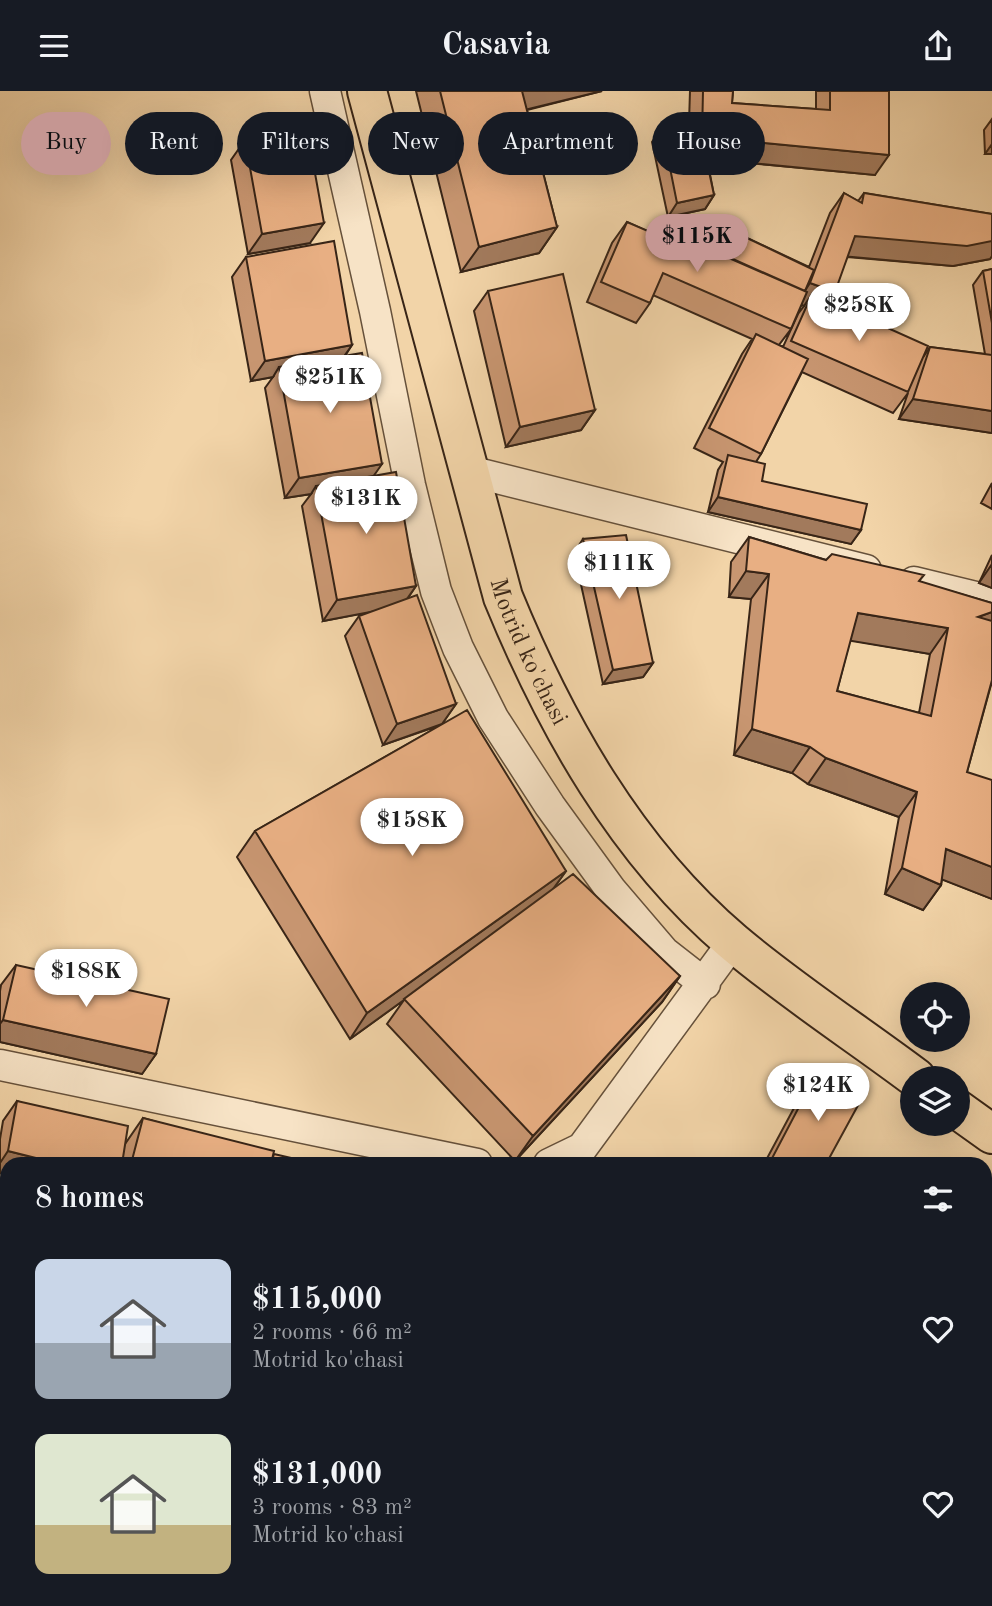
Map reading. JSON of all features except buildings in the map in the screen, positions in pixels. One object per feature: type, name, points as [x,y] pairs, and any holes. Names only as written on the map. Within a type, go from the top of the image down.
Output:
[{"type":"main road","name":"Motrid ko'chasi","points":[[367,91],[503,597],[529,659],[568,732],[597,783],[638,840],[683,892],[733,942],[900,1066]]},
{"type":"main road","points":[[970,1118],[992,1134]]},
{"type":"street","points":[[325,91],[375,311],[410,485],[436,591],[458,648],[493,718],[596,869],[664,953],[705,984]]},
{"type":"street","points":[[469,471],[992,601]]},
{"type":"street","points":[[563,1157],[582,1148],[705,984],[733,942]]},
{"type":"street","points":[[0,1065],[443,1157]]}]
